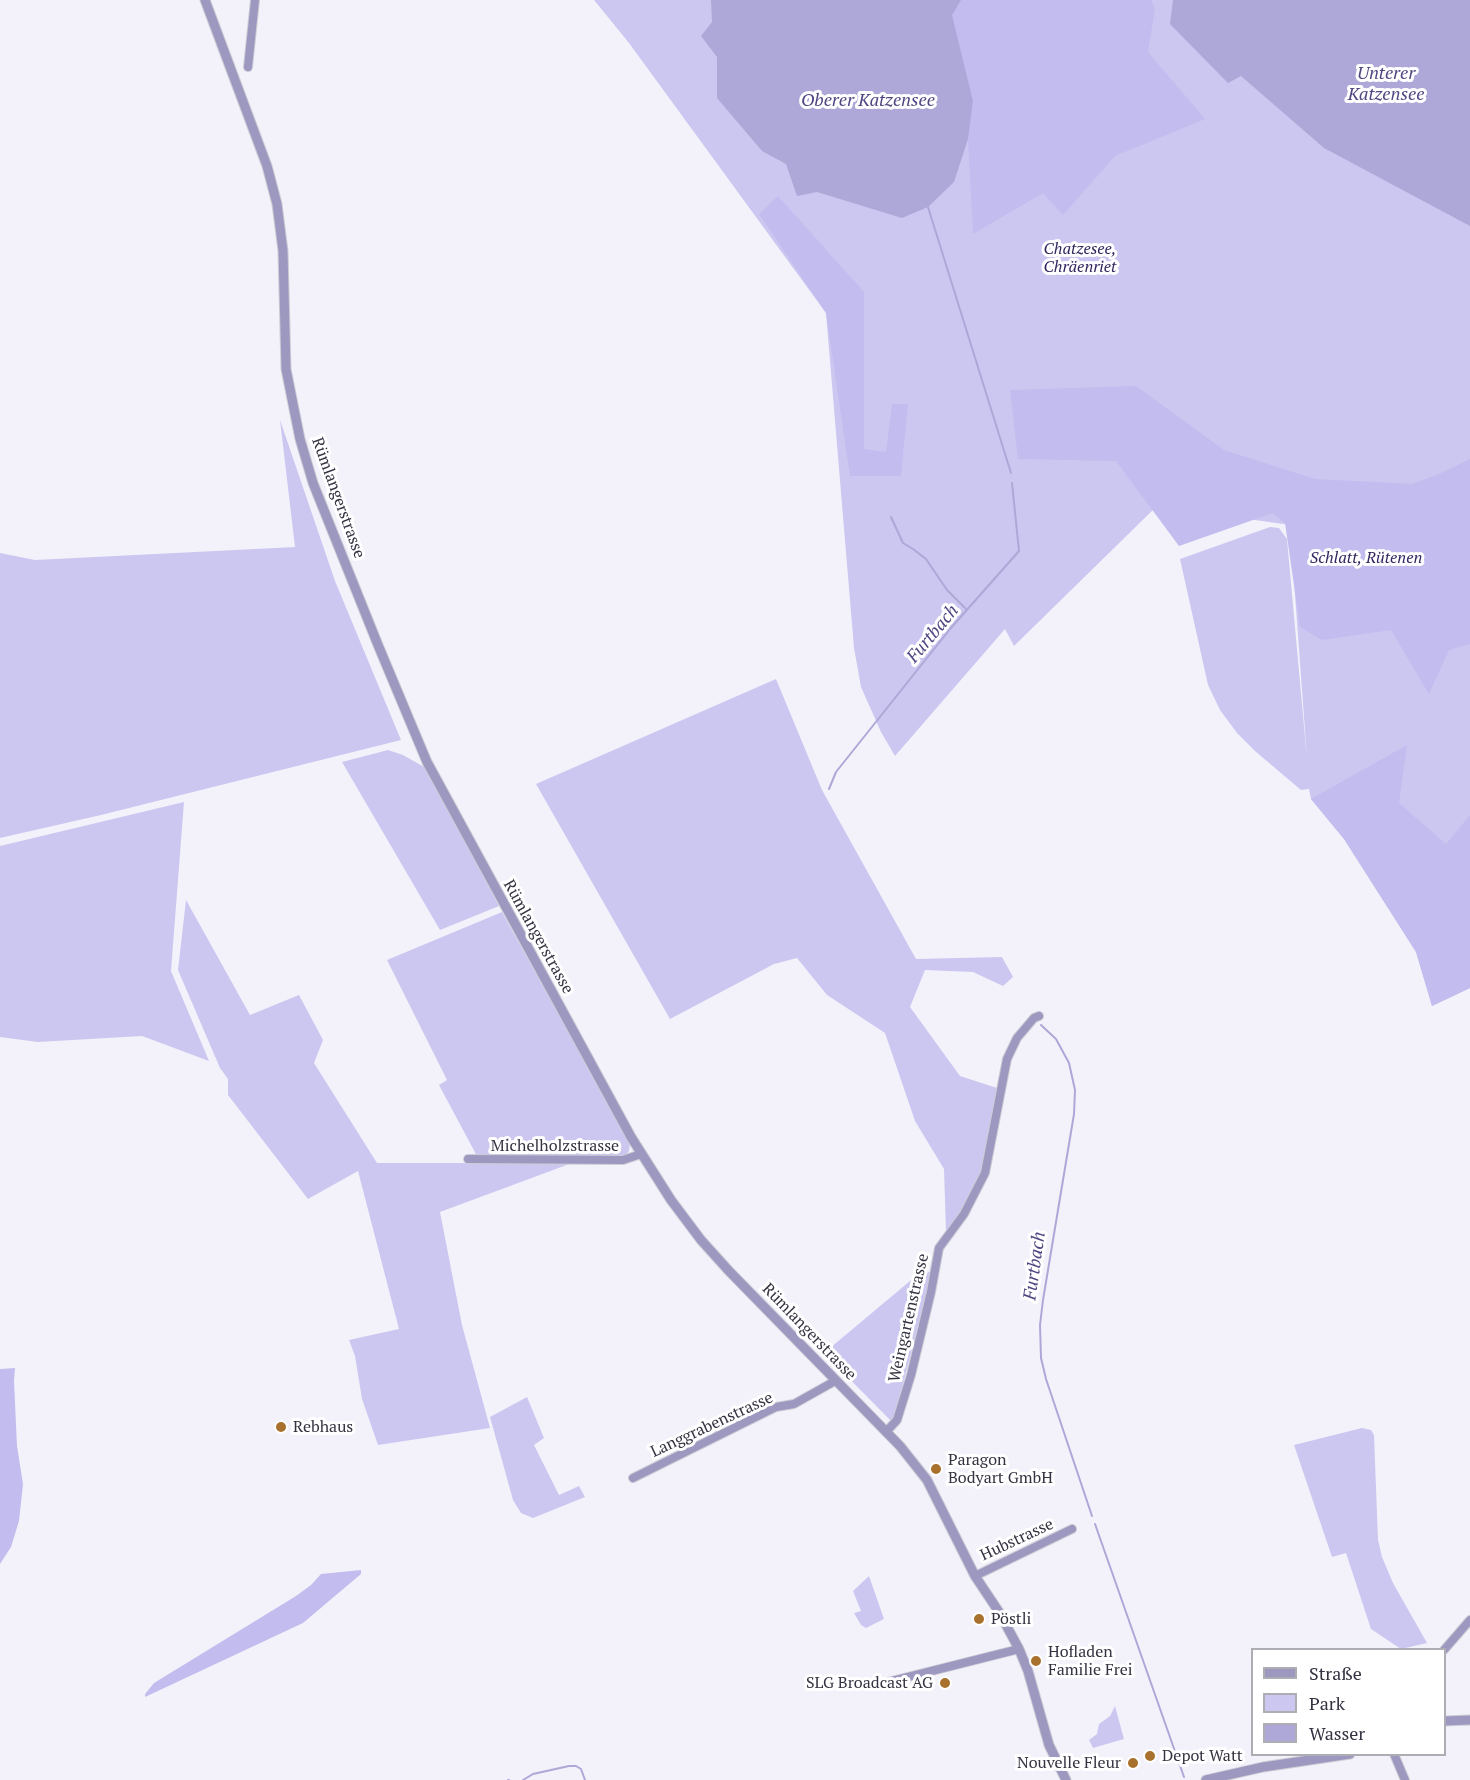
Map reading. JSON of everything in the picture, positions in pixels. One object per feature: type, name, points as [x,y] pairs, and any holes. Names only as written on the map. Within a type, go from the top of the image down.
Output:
[{"type":"street","name":"Rümlangerstrasse","points":[[206,0],[267,166],[277,204],[283,251],[286,369],[292,410],[314,483],[382,657],[427,762],[641,1154],[701,1240],[912,1459],[927,1480],[975,1576],[999,1612],[1019,1649],[1028,1671],[1049,1745],[1066,1780]]},
{"type":"street","points":[[248,67],[255,0]]},
{"type":"street","name":"Weingartenstrasse","points":[[886,1432],[897,1420],[911,1375],[939,1248],[964,1214],[985,1173],[1006,1059],[1017,1038],[1034,1018],[1039,1016]]},
{"type":"street","name":"Michelholzstrasse","points":[[468,1159],[623,1160],[641,1154]]},
{"type":"street","name":"Langgrabenstrasse","points":[[633,1478],[780,1406],[794,1404],[835,1381]]},
{"type":"street","name":"Hubstrasse","points":[[975,1576],[1072,1529]]},
{"type":"street","points":[[1446,1648],[1470,1620]]},
{"type":"street","points":[[876,1685],[1019,1649]]},
{"type":"street","points":[[1446,1721],[1470,1720]]},
{"type":"street","points":[[1206,1780],[1271,1766],[1343,1756]]},
{"type":"street","points":[[1394,1756],[1405,1780]]},
{"type":"green space","name":"Chatzesee, Chräenriet","points":[[594,0],[1470,0],[1470,988],[1432,1006],[1416,952],[1344,839],[1311,799],[1309,789],[1301,790],[1237,733],[1220,710],[1208,685],[1180,559],[1270,527],[1279,528],[1287,539],[1307,759],[1290,525],[1157,506],[1014,646],[1005,629],[895,756],[881,732],[861,687],[854,648],[826,313],[629,43]]},
{"type":"green space","points":[[959,0],[1151,0],[1155,9],[1148,52],[1205,119],[1115,156],[1063,215],[1043,193],[973,234],[968,139],[973,101],[952,15]]},
{"type":"green space","points":[[778,196],[864,292],[864,449],[886,452],[892,404],[908,404],[901,476],[850,476],[826,313],[759,214]]},
{"type":"green space","name":"Schlatt, Rütenen","points":[[1136,386],[1224,450],[1315,479],[1412,484],[1470,459],[1470,644],[1449,650],[1429,694],[1391,630],[1322,640],[1300,627],[1285,523],[1273,513],[1179,546],[1116,461],[1018,459],[1010,390]]},
{"type":"green space","points":[[280,420],[335,581],[401,740],[0,838],[0,553],[35,560],[295,547]]},
{"type":"green space","points":[[776,679],[822,790],[916,959],[1002,957],[1013,977],[1003,986],[973,972],[925,970],[910,1007],[960,1076],[997,1088],[981,1174],[962,1212],[946,1232],[944,1169],[915,1121],[885,1033],[827,995],[797,958],[774,964],[670,1019],[536,784]]},
{"type":"green space","points":[[1407,745],[1399,803],[1446,844],[1470,815],[1470,988],[1432,1006],[1416,952],[1344,839],[1311,799]]},
{"type":"green space","points":[[388,750],[403,755],[426,768],[499,906],[440,930],[342,762]]},
{"type":"green space","points":[[184,802],[171,971],[209,1061],[142,1036],[38,1042],[0,1037],[0,846]]},
{"type":"green space","points":[[186,900],[250,1015],[299,995],[323,1040],[314,1063],[377,1163],[572,1163],[440,1212],[462,1325],[490,1428],[378,1445],[362,1399],[355,1356],[349,1340],[399,1329],[358,1171],[308,1199],[228,1095],[228,1079],[220,1068],[178,970]]},
{"type":"green space","points":[[502,912],[630,1143],[629,1151],[625,1156],[478,1158],[439,1085],[447,1080],[387,960]]},
{"type":"green space","points":[[932,1271],[893,1423],[824,1353],[916,1276]]},
{"type":"green space","points":[[15,1368],[17,1446],[23,1484],[19,1521],[11,1547],[0,1564],[0,1369]]},
{"type":"green space","points":[[527,1397],[544,1438],[534,1445],[559,1495],[579,1486],[585,1497],[533,1518],[521,1513],[513,1500],[490,1417]]},
{"type":"green space","points":[[1362,1428],[1371,1430],[1374,1435],[1378,1540],[1382,1557],[1393,1583],[1427,1643],[1400,1648],[1371,1629],[1346,1553],[1332,1557],[1294,1445]]},
{"type":"green space","points":[[361,1570],[361,1574],[303,1623],[145,1697],[154,1683],[296,1596],[321,1574]]},
{"type":"green space","points":[[869,1576],[884,1619],[866,1628],[861,1625],[854,1613],[861,1611],[853,1591]]},
{"type":"green space","points":[[1115,1706],[1124,1739],[1093,1748],[1089,1740],[1097,1734],[1099,1724],[1110,1716]]},
{"type":"water","name":"Oberer Katzensee","points":[[711,0],[961,0],[952,15],[973,101],[968,139],[954,182],[928,207],[902,218],[817,192],[797,196],[786,164],[762,151],[717,98],[717,57],[701,36],[712,22]]},
{"type":"water","name":"Unterer Katzensee","points":[[1173,0],[1470,0],[1470,226],[1324,148],[1241,76],[1228,83],[1170,24]]},
{"type":"waterway","name":"Furtbach","points":[[928,207],[1011,473]]},
{"type":"waterway","name":"Furtbach","points":[[829,789],[836,772],[950,629],[1019,551],[1012,483]]},
{"type":"waterway","points":[[891,517],[903,543],[926,559],[947,590],[967,610]]},
{"type":"waterway","name":"Furtbach","points":[[1041,1025],[1056,1039],[1069,1063],[1075,1090],[1074,1114],[1043,1300],[1040,1325],[1041,1358],[1092,1516]]},
{"type":"waterway","name":"Furtbach","points":[[1095,1524],[1184,1777]]},
{"type":"waterway","points":[[523,1780],[533,1774],[569,1766],[581,1769],[585,1780]]},
{"type":"place","name":"Rebhaus","points":[[281,1427]]},
{"type":"place","name":"Paragon Bodyart GmbH","points":[[936,1469]]},
{"type":"place","name":"Pöstli","points":[[979,1619]]},
{"type":"place","name":"Hofladen Familie Frei","points":[[1036,1661]]},
{"type":"place","name":"SLG Broadcast AG","points":[[945,1683]]},
{"type":"place","name":"Depot Watt","points":[[1150,1756]]},
{"type":"place","name":"Nouvelle Fleur","points":[[1133,1763]]}]
